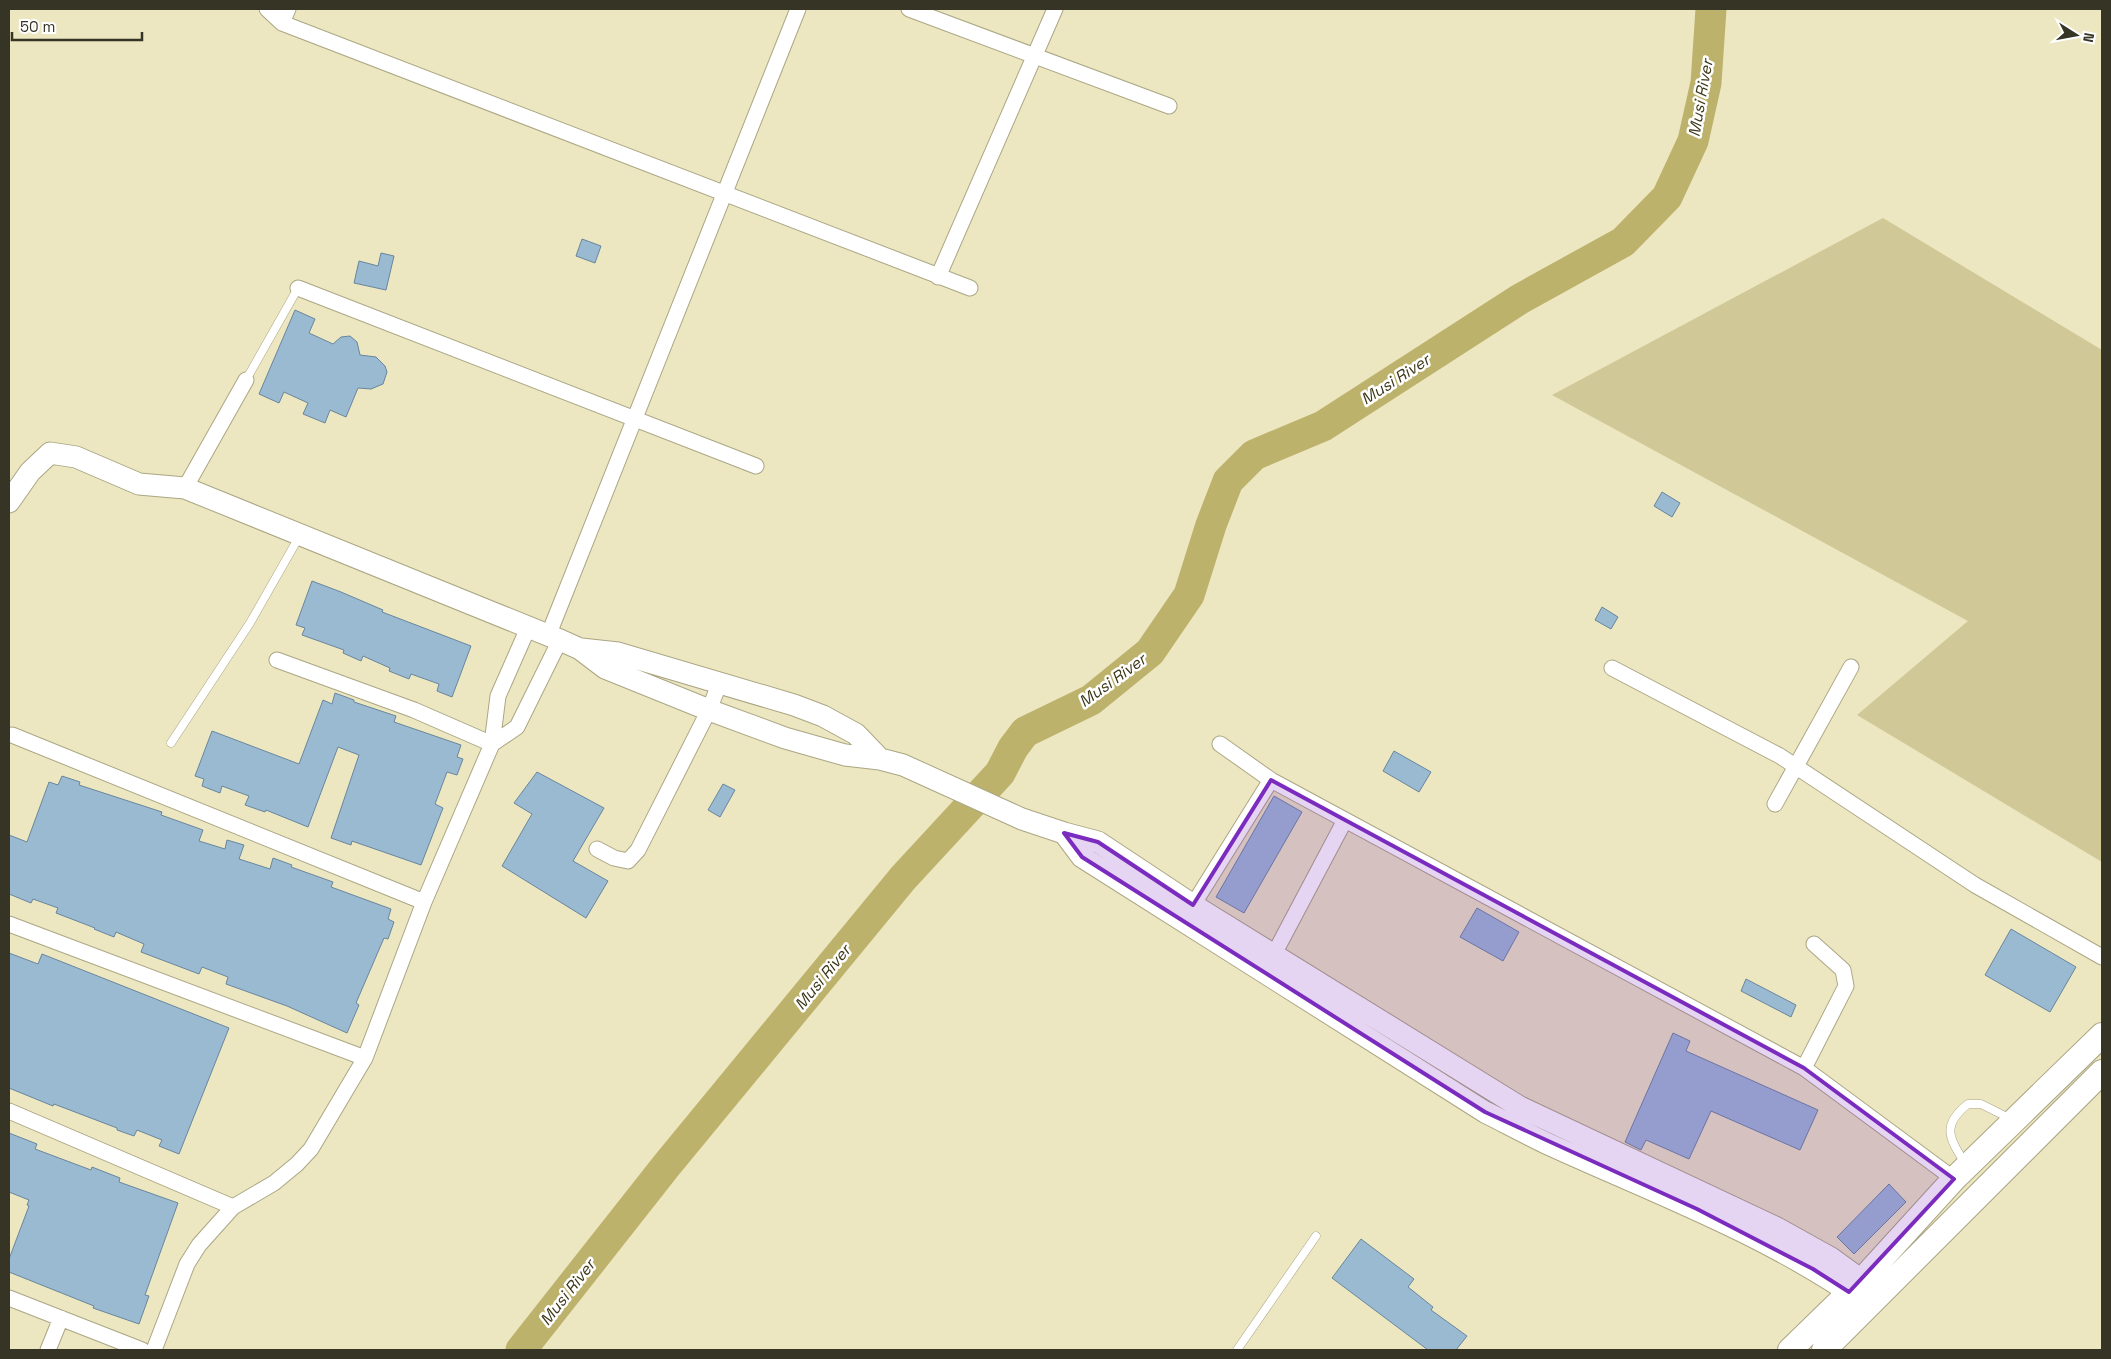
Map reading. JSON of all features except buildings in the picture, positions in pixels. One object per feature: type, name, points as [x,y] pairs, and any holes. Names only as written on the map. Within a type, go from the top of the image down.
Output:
[{"type":"main road","points":[[1790,1350],[1856,1286],[1961,1172],[2102,1035]]},
{"type":"main road","points":[[1824,1350],[2102,1072]]},
{"type":"street","points":[[267,9],[282,23],[970,288]]},
{"type":"street","points":[[282,23],[288,9]]},
{"type":"street","points":[[492,744],[517,727],[554,638],[634,419],[798,9]]},
{"type":"street","points":[[909,9],[1169,106]]},
{"type":"street","points":[[938,277],[1055,9]]},
{"type":"street","points":[[298,288],[756,466]]},
{"type":"street","points":[[185,488],[246,380]]},
{"type":"street","points":[[9,502],[30,472],[50,453],[76,457],[139,484],[185,488],[580,649],[605,668],[709,710],[785,738],[844,755],[880,759],[903,765],[1022,819],[1098,842],[1273,956],[1353,1016]]},
{"type":"street","points":[[154,1350],[187,1264],[199,1245],[233,1207],[274,1183],[297,1164],[311,1149],[365,1058],[424,902],[492,744],[498,696],[528,628]]},
{"type":"street","points":[[580,649],[618,653],[720,682],[823,716],[856,734],[880,759]]},
{"type":"street","points":[[277,660],[414,710],[492,744]]},
{"type":"street","points":[[1775,804],[1851,667]]},
{"type":"street","points":[[1612,668],[1780,756],[1974,884],[2102,958]]},
{"type":"street","points":[[598,849],[614,858],[628,861],[638,850],[709,710],[720,682]]},
{"type":"street","points":[[12,735],[424,902]]},
{"type":"street","points":[[1220,744],[1270,780],[1804,1068],[1961,1172]]},
{"type":"street","points":[[1193,905],[1270,780]]},
{"type":"street","points":[[1273,956],[1345,820]]},
{"type":"street","points":[[1064,833],[1082,857],[1353,1016],[1519,1118],[1759,1230],[1813,1269],[1856,1286],[1875,1301]]},
{"type":"street","points":[[9,924],[365,1058]]},
{"type":"street","points":[[1804,1068],[1846,986],[1842,970],[1814,944]]},
{"type":"street","points":[[9,1111],[233,1207]]},
{"type":"street","points":[[9,1298],[142,1350]]},
{"type":"street","points":[[48,1350],[61,1318]]},
{"type":"lane","points":[[246,380],[298,288]]},
{"type":"lane","points":[[171,743],[250,623],[300,535]]},
{"type":"lane","points":[[1961,1172],[1951,1140],[1950,1125],[1959,1111],[1968,1104],[1981,1104],[2014,1120]]},
{"type":"lane","points":[[1237,1350],[1316,1236]]},
{"type":"highlighted area","points":[[1271,780],[1804,1068],[1954,1179],[1849,1292],[1813,1269],[1697,1209],[1485,1112],[1082,857],[1064,833],[1098,842],[1193,905]]},
{"type":"shaded area","points":[[1883,218],[2102,350],[2102,862],[1857,715],[1968,621],[1552,395]]},
{"type":"waterway","name":"Musi River","points":[[521,1350],[666,1166],[903,878],[1000,773],[1013,748],[1025,732],[1091,700],[1150,652],[1189,595],[1211,525],[1228,481],[1254,455],[1323,426],[1520,299],[1623,242],[1667,197],[1693,141],[1706,83],[1711,9]]}]
